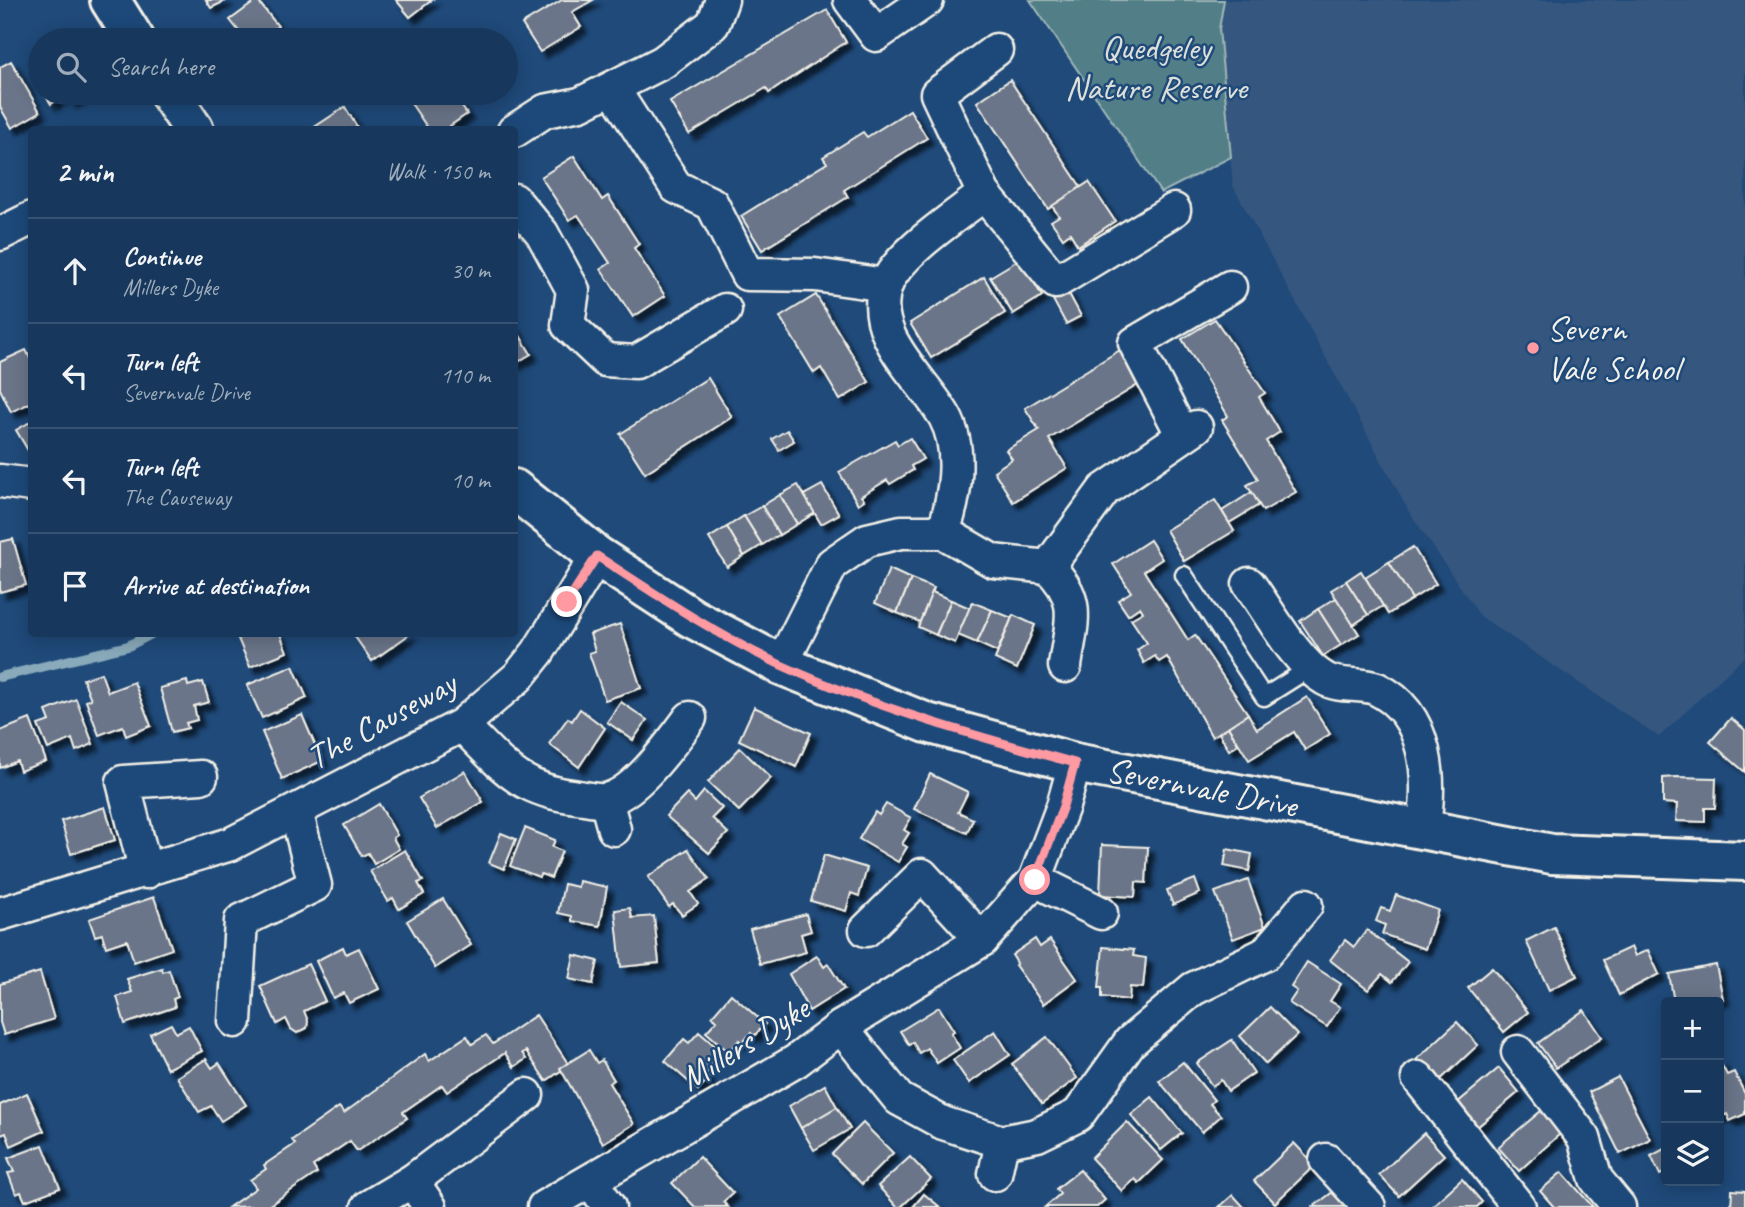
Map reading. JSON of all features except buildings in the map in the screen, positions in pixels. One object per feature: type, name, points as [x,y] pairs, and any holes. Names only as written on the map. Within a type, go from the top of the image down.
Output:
[{"type":"street","points":[[110,0],[128,28]]},
{"type":"street","points":[[518,128],[545,111],[580,104],[663,62],[713,24],[722,0]]},
{"type":"street","points":[[850,0],[876,35],[927,0]]},
{"type":"street","points":[[996,50],[937,94],[984,194],[1056,282],[1174,210]]},
{"type":"street","points":[[613,89],[676,187],[712,204],[747,274],[815,275],[886,285]]},
{"type":"street","points":[[943,532],[953,505],[955,451],[946,419],[889,336],[883,312],[886,285],[902,261],[984,194]]},
{"type":"street","points":[[518,205],[542,233],[573,290],[568,325],[605,360],[636,362],[725,310]]},
{"type":"street","points":[[0,234],[28,220]]},
{"type":"street","points":[[1048,567],[1104,490],[1189,430],[1135,344],[1230,287]]},
{"type":"street","points":[[0,481],[28,484]]},
{"type":"street","name":"Severnvale Drive","points":[[518,492],[597,556],[692,618],[781,665],[927,723],[1075,763],[1552,854],[1745,861]]},
{"type":"street","points":[[781,665],[832,564],[867,540],[901,532],[943,532],[993,561],[1048,567],[1066,584],[1073,609],[1065,666]]},
{"type":"street","name":"The Causeway","points":[[0,914],[146,872],[231,844],[462,725],[518,677],[538,652],[597,556]]},
{"type":"street","points":[[1249,584],[1310,668],[1327,681],[1376,689],[1409,714],[1421,743],[1427,776],[1429,797],[1423,830]]},
{"type":"street","points":[[462,725],[519,780],[545,793],[610,814],[657,762],[690,718]]},
{"type":"street","name":"Millers Dyke","points":[[544,1207],[796,1061],[841,1027],[982,940],[1035,880],[1063,806],[1075,763]]},
{"type":"street","points":[[146,872],[123,782],[201,777]]},
{"type":"street","name":"The Causeway","points":[[235,1021],[241,921],[327,891],[296,811]]},
{"type":"street","points":[[866,930],[931,865],[982,940]]},
{"type":"street","points":[[1035,880],[1101,913]]},
{"type":"street","points":[[841,1027],[899,1099],[943,1123],[1002,1142],[1037,1135],[1078,1115],[1130,1042],[1194,989],[1265,954],[1306,905]]},
{"type":"street","points":[[1518,1052],[1584,1138],[1596,1179],[1619,1207]]},
{"type":"street","points":[[1418,1078],[1519,1207]]},
{"type":"street","points":[[368,1207],[412,1181],[527,1095]]},
{"type":"street","points":[[995,1174],[1002,1142]]},
{"type":"street","points":[[1326,1160],[1369,1207]]},
{"type":"street","points":[[412,1181],[430,1207]]},
{"type":"street","points":[[591,1181],[609,1207]]},
{"type":"lane","points":[[1184,575],[1264,698],[1310,668]]},
{"type":"shaded area","name":"Severn Vale School","points":[[1224,0],[1745,0],[1745,656],[1659,737],[1480,616],[1408,510],[1233,186],[1219,29]]},
{"type":"green space","name":"Quedgeley Nature Reserve","points":[[1030,0],[1224,0],[1219,29],[1231,157],[1161,193]]},
{"type":"waterway","points":[[0,677],[128,646],[145,637]]},
{"type":"place","name":"Severn Vale School","points":[[1533,348]]},
{"type":"route","points":[[567,602],[597,556],[692,618],[781,665],[927,723],[1075,763],[1063,806],[1035,880]]}]
